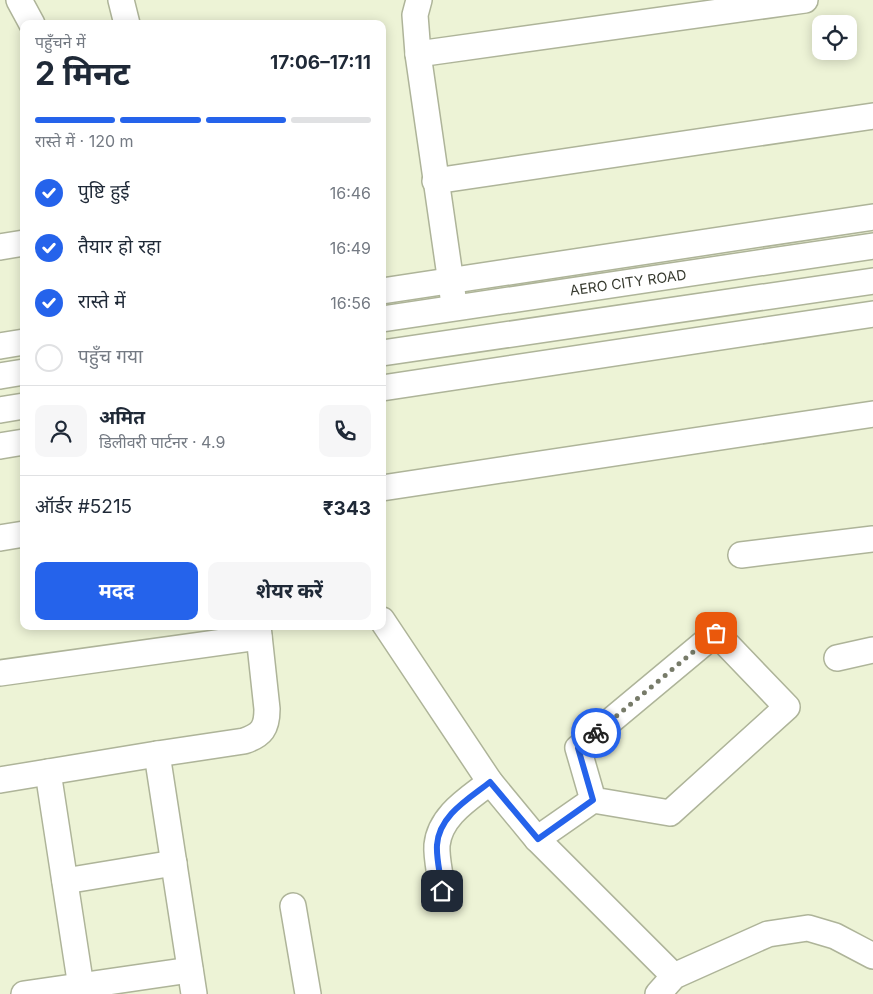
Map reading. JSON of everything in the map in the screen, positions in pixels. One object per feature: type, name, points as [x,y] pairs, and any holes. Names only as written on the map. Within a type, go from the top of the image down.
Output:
[{"type":"street","points":[[19,0],[30,20]]},
{"type":"street","points":[[122,0],[126,20]]},
{"type":"street","points":[[419,0],[415,15],[418,54],[455,308]]},
{"type":"street","points":[[418,54],[805,0]]},
{"type":"street","points":[[435,181],[873,116]]},
{"type":"street","points":[[386,290],[873,217]]},
{"type":"street","points":[[0,247],[20,244]]},
{"type":"street","name":"AERO CITY ROAD","points":[[386,318],[873,246]]},
{"type":"street","points":[[386,353],[873,281]]},
{"type":"street","points":[[386,387],[873,314]]},
{"type":"street","points":[[0,346],[20,343]]},
{"type":"street","points":[[0,376],[20,373]]},
{"type":"street","points":[[0,410],[20,407]]},
{"type":"street","points":[[386,487],[873,414]]},
{"type":"street","points":[[0,446],[20,443]]},
{"type":"street","points":[[0,538],[20,535]]},
{"type":"street","points":[[741,555],[873,539]]},
{"type":"street","points":[[386,626],[490,782],[666,985],[768,934],[808,928],[835,936],[873,956]]},
{"type":"street","points":[[0,673],[258,632],[267,709],[267,720],[262,732],[244,741],[0,780]]},
{"type":"street","points":[[538,839],[593,800],[670,813],[787,707],[716,633],[578,748],[593,800]]},
{"type":"street","points":[[837,658],[873,650]]},
{"type":"street","points":[[24,994],[81,987],[192,982],[157,754]]},
{"type":"street","points":[[48,772],[81,987]]},
{"type":"street","points":[[442,891],[437,845],[445,821],[490,782]]},
{"type":"street","points":[[65,881],[174,863]]},
{"type":"street","points":[[293,906],[308,994]]},
{"type":"way so far","points":[[596,733],[716,633]]},
{"type":"route","points":[[442,891],[437,845],[445,821],[490,782],[538,839],[593,800],[578,748],[596,733]]}]
